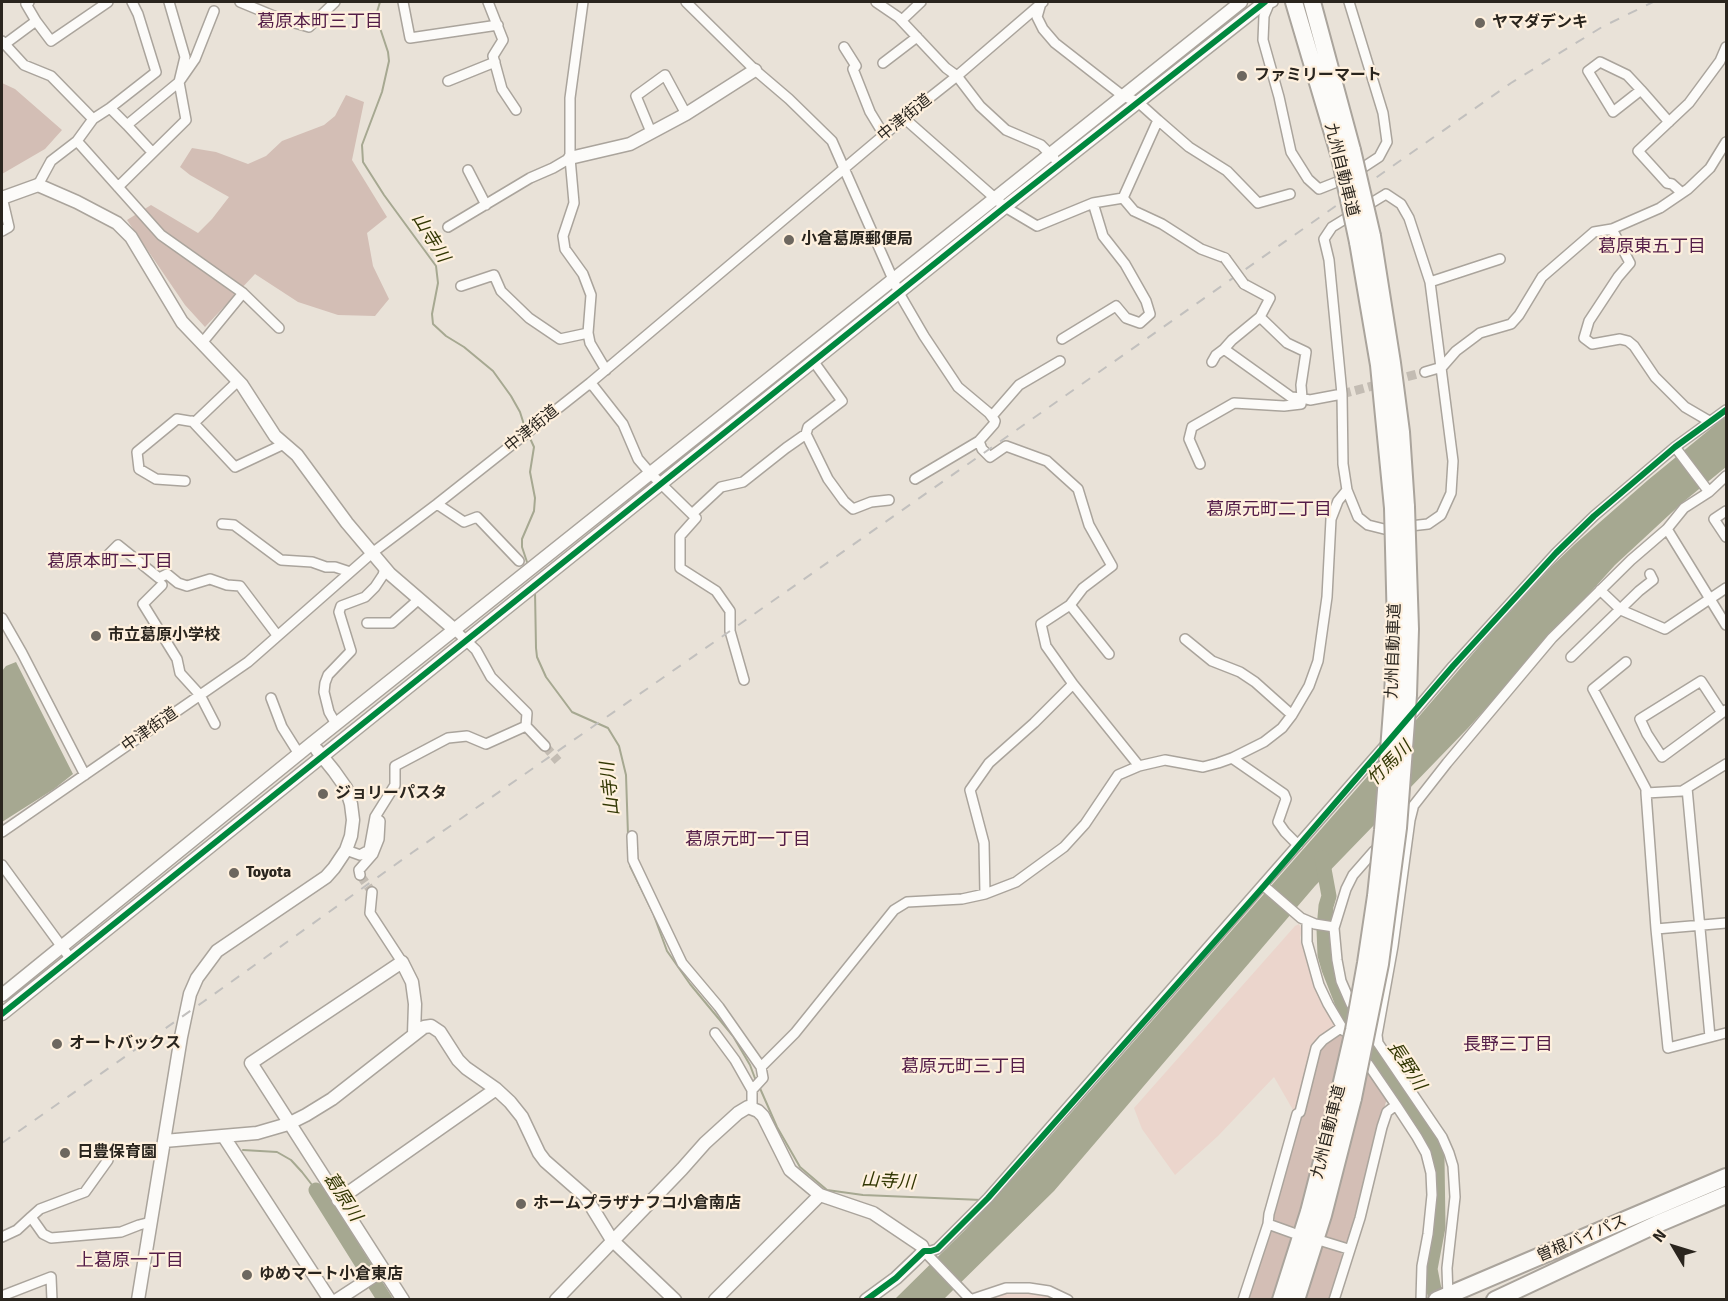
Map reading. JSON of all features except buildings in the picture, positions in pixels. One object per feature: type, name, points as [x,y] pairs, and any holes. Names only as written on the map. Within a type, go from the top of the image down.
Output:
[{"type":"highway","name":"九州自動車道","points":[[1296,1299],[1323,1215],[1346,1097],[1354,1030],[1376,896],[1393,697],[1399,508],[1379,365],[1365,239],[1313,3]]},
{"type":"highway","name":"九州自動車道","points":[[1295,5],[1346,153]]},
{"type":"highway","name":"九州自動車道","points":[[1281,1299],[1346,1097]]},
{"type":"highway","name":"曽根バイパス","points":[[1444,1298],[1726,1178]]},
{"type":"highway","name":"曽根バイパス","points":[[1495,1299],[1726,1194]]},
{"type":"street","points":[[29,2],[26,4],[51,41],[108,2]]},
{"type":"street","points":[[38,185],[51,161],[77,141],[93,118],[110,108],[156,72],[132,2]]},
{"type":"street","points":[[118,187],[186,120],[179,82],[184,57],[169,2]]},
{"type":"street","points":[[240,2],[281,19],[309,27],[334,2]]},
{"type":"street","points":[[403,2],[410,38],[498,25]]},
{"type":"street","points":[[488,2],[503,40],[493,56],[502,89],[516,110]]},
{"type":"street","points":[[583,2],[570,98],[570,158],[574,203],[563,236],[565,249],[583,274],[591,295],[588,333],[590,343],[606,370]]},
{"type":"street","points":[[686,2],[754,70],[789,99],[832,141],[899,293],[924,336],[958,387],[995,421],[979,441],[915,479]]},
{"type":"street","points":[[876,2],[902,20],[946,68],[957,76],[980,106],[1006,130],[1041,145],[1059,165]]},
{"type":"street","points":[[902,20],[921,2]]},
{"type":"street","points":[[1041,2],[1037,17],[1054,43],[1123,96],[1138,102],[1189,147],[1227,171],[1258,203],[1290,194]]},
{"type":"street","name":"中津街道","points":[[2,832],[248,662],[372,553],[606,370],[903,118],[957,76],[1041,2]]},
{"type":"street","points":[[2,995],[311,744],[1241,2]]},
{"type":"street","points":[[1269,2],[1264,16],[1263,40],[1291,152],[1308,179],[1319,189],[1347,178],[1379,157],[1387,142],[1383,113],[1349,2]]},
{"type":"street","points":[[2,1014],[1005,207],[1269,2]]},
{"type":"street","points":[[127,125],[179,82],[195,59],[214,11]]},
{"type":"street","points":[[36,21],[3,42],[24,65],[51,76],[93,118]]},
{"type":"street","points":[[883,63],[917,37]]},
{"type":"street","points":[[844,47],[856,66],[853,69],[870,112],[884,135]]},
{"type":"street","points":[[1682,193],[1672,184],[1667,183],[1638,151],[1689,103],[1720,61],[1726,47]]},
{"type":"street","points":[[448,81],[495,62]]},
{"type":"street","points":[[1641,90],[1613,112],[1588,70],[1600,62],[1627,75],[1641,90],[1669,122]]},
{"type":"street","points":[[448,227],[530,178],[570,158],[630,144],[686,114],[754,70]]},
{"type":"street","points":[[651,132],[636,96],[665,75],[686,114]]},
{"type":"street","points":[[110,108],[152,152]]},
{"type":"street","points":[[903,118],[1005,207],[1037,226],[1093,203],[1123,198]]},
{"type":"street","points":[[1123,198],[1158,120]]},
{"type":"street","points":[[77,141],[161,235],[243,293],[279,328]]},
{"type":"street","points":[[1425,372],[1442,367],[1456,351],[1480,333],[1510,324],[1519,315],[1542,277],[1594,232],[1612,229],[1660,208],[1682,193],[1710,168],[1726,142]]},
{"type":"street","points":[[468,170],[486,205]]},
{"type":"street","points":[[2,231],[9,227],[2,197],[38,185],[117,223],[131,237],[182,322],[238,381],[275,436],[297,454],[347,524],[418,600],[476,650],[491,677],[527,714],[526,726],[546,746]]},
{"type":"street","points":[[1386,194],[1401,204],[1409,218],[1430,282],[1453,461],[1451,492],[1441,515],[1428,524],[1384,529],[1368,525],[1358,517],[1347,490],[1343,464],[1342,394],[1329,260],[1324,239],[1332,227],[1386,194]]},
{"type":"street","points":[[1123,198],[1134,211],[1162,224],[1202,249],[1225,258],[1244,284],[1270,298],[1260,317],[1232,340],[1212,362]]},
{"type":"street","points":[[1062,339],[1116,306],[1126,318],[1140,323],[1150,314],[1146,301],[1125,264],[1103,236],[1093,203]]},
{"type":"street","points":[[1612,229],[1630,263],[1589,321],[1584,338],[1592,344],[1620,339],[1628,341],[1634,346],[1655,377],[1685,407],[1709,421]]},
{"type":"street","points":[[1430,282],[1500,259]]},
{"type":"street","points":[[461,286],[494,275],[501,291],[529,318],[560,339],[588,333]]},
{"type":"street","points":[[202,343],[243,293]]},
{"type":"street","points":[[1200,465],[1189,439],[1192,428],[1234,403],[1284,406],[1301,404],[1306,352],[1287,343],[1260,317]]},
{"type":"street","points":[[1224,349],[1291,397],[1310,400],[1342,394]]},
{"type":"street","points":[[992,416],[1019,385],[1060,361]]},
{"type":"street","points":[[814,362],[842,401],[808,427],[806,435],[828,478],[844,501],[853,509],[871,502],[889,500]]},
{"type":"street","points":[[185,481],[156,479],[139,469],[137,452],[177,419],[195,422],[238,381]]},
{"type":"street","points":[[590,383],[623,424],[638,459],[696,518],[680,536],[680,568],[717,591],[730,611],[730,631],[744,680]]},
{"type":"street","points":[[866,1299],[931,1251],[937,1249],[979,1207],[1217,936],[1265,887],[1298,844],[1453,666],[1556,553],[1594,516],[1675,447],[1726,410]]},
{"type":"street","points":[[192,421],[235,467],[284,444]]},
{"type":"street","points":[[692,514],[721,487],[743,482],[806,435]]},
{"type":"street","points":[[979,441],[982,449],[990,457],[1006,446],[1047,461],[1078,489],[1089,525],[1112,566],[1083,588],[1070,604],[1041,624],[1046,646],[1138,766]]},
{"type":"street","points":[[1675,447],[1709,492]]},
{"type":"street","points":[[1444,1298],[1449,1284],[1447,1268],[1455,1197],[1453,1166],[1442,1137],[1376,1040],[1393,946],[1410,811],[1552,638],[1667,529],[1684,508],[1709,492],[1726,476]]},
{"type":"street","points":[[761,1067],[795,1033],[894,910],[907,902],[962,899],[985,894],[1016,882],[1064,847],[1085,824],[1118,775],[1138,766],[1165,759],[1203,767],[1232,758],[1264,742],[1282,728],[1309,686],[1318,661],[1327,597],[1331,519],[1338,501],[1347,490]]},
{"type":"street","points":[[437,504],[464,522],[477,517],[519,561]]},
{"type":"street","points":[[1726,511],[1714,519],[1726,537]]},
{"type":"street","points":[[222,524],[234,525],[281,560],[312,562],[350,572]]},
{"type":"street","points":[[1667,529],[1726,625]]},
{"type":"street","points":[[106,557],[118,545],[159,578],[166,574],[178,583],[187,586],[210,579],[227,585],[240,586],[278,635]]},
{"type":"street","points":[[336,724],[329,712],[324,692],[325,683],[328,675],[351,651],[339,612],[341,606],[347,602],[365,597],[383,575],[385,567]]},
{"type":"street","points":[[1571,657],[1653,580],[1650,574]]},
{"type":"street","points":[[162,585],[143,604],[177,659],[180,673],[200,695],[215,724]]},
{"type":"street","points":[[1600,591],[1621,610],[1665,630],[1726,588]]},
{"type":"street","points":[[367,623],[392,623],[418,600]]},
{"type":"street","points":[[1070,604],[1109,654]]},
{"type":"street","points":[[2,618],[4,630],[22,653],[85,775]]},
{"type":"street","points":[[1185,639],[1212,661],[1240,672],[1255,682],[1292,715]]},
{"type":"street","points":[[1626,662],[1593,689],[1646,789],[1656,929],[1668,1048],[1726,1033]]},
{"type":"street","points":[[1701,681],[1724,712],[1662,757],[1640,719],[1701,681]]},
{"type":"street","points":[[985,894],[984,843],[970,790],[989,763],[1073,684]]},
{"type":"street","points":[[271,698],[282,728],[299,754]]},
{"type":"street","points":[[346,850],[360,855],[369,850],[375,817],[395,784],[395,766],[448,738],[467,736],[486,744],[526,726]]},
{"type":"street","points":[[138,1299],[181,1037],[190,994],[197,978],[218,951],[326,877],[346,850],[351,836],[353,820],[346,788],[311,744]]},
{"type":"street","points":[[1232,758],[1284,794],[1286,799],[1278,822],[1298,844]]},
{"type":"street","points":[[1646,793],[1682,791],[1726,764]]},
{"type":"street","points":[[1687,788],[1710,1037]]},
{"type":"street","points":[[360,875],[359,870],[373,854],[380,839],[380,821],[375,817]]},
{"type":"street","points":[[632,836],[633,860],[682,963],[719,1007],[761,1067],[763,1078],[752,1090]]},
{"type":"street","points":[[1351,1004],[1341,981],[1333,927],[1353,875],[1374,852]]},
{"type":"street","points":[[2,864],[70,958]]},
{"type":"street","points":[[1265,887],[1296,914],[1311,923],[1333,927]]},
{"type":"street","points":[[372,892],[370,913],[402,962],[412,982],[415,1004],[414,1034]]},
{"type":"street","points":[[1243,1299],[1268,1224],[1316,1048],[1323,1040],[1343,1030],[1319,985],[1307,942],[1311,923]]},
{"type":"street","points":[[1656,929],[1726,923]]},
{"type":"street","points":[[402,962],[251,1064],[403,1299]]},
{"type":"street","points":[[1341,981],[1386,988]]},
{"type":"street","points":[[164,1141],[257,1133],[288,1124],[332,1099],[424,1027],[436,1028],[458,1060],[473,1074],[496,1089],[516,1109],[545,1161],[585,1196],[612,1240],[675,1299]]},
{"type":"street","points":[[715,1033],[735,1060],[752,1090],[752,1108]]},
{"type":"street","points":[[1368,1064],[1417,1137],[1426,1153],[1431,1173],[1432,1195],[1422,1266],[1421,1299]]},
{"type":"street","points":[[338,1200],[496,1089]]},
{"type":"street","points":[[1334,1299],[1348,1249],[1360,1218],[1382,1127],[1388,1112],[1396,1106]]},
{"type":"street","points":[[556,1299],[705,1143],[744,1108],[752,1108],[763,1116],[790,1170],[820,1195],[873,1213],[917,1241],[927,1255],[970,1299],[1006,1288],[1049,1291],[1068,1299]]},
{"type":"street","points":[[224,1137],[330,1299]]},
{"type":"street","points":[[2,1237],[17,1230],[40,1209],[85,1192],[108,1160]]},
{"type":"street","points":[[715,1299],[820,1195]]},
{"type":"street","points":[[31,1217],[43,1234],[51,1238],[121,1232],[151,1222]]},
{"type":"street","points":[[1268,1224],[1293,1233]]},
{"type":"street","points":[[1322,1241],[1348,1249]]},
{"type":"street","points":[[337,1299],[383,1270]]},
{"type":"street","points":[[2,1296],[51,1277],[52,1299]]},
{"type":"shaded area","points":[[2,83],[15,89],[62,130],[45,149],[2,174]]},
{"type":"shaded area","points":[[346,95],[364,102],[352,160],[387,217],[367,233],[373,266],[389,299],[375,316],[338,315],[298,302],[255,274],[205,327],[185,305],[127,220],[151,205],[198,233],[229,197],[180,167],[192,148],[216,152],[248,164],[266,156],[282,141],[324,125],[335,116]]},
{"type":"shaded area","points":[[1299,924],[1302,930],[1300,938],[1309,969],[1318,991],[1337,1024],[1320,1039],[1297,1111],[1293,1110],[1274,1077],[1218,1136],[1175,1175],[1142,1129],[1134,1108]]},
{"type":"shaded area","points":[[1343,1033],[1345,1036],[1317,1151],[1272,1299],[1245,1300],[1270,1230],[1273,1230],[1275,1222],[1273,1214],[1318,1050],[1329,1039]]},
{"type":"shaded area","points":[[1367,1066],[1389,1100],[1386,1102],[1382,1115],[1350,1238],[1345,1243],[1338,1242],[1343,1258],[1333,1292],[1329,1299],[1303,1300]]},
{"type":"shaded area","points":[[1019,1291],[1048,1295],[1061,1300],[983,1300],[998,1293]]},
{"type":"water","name":"竹馬川","points":[[1726,416],[1726,467],[1682,503],[1615,565],[1469,727],[1315,886],[1054,1191],[944,1299],[894,1300],[964,1231],[1025,1165],[1367,777],[1494,629],[1552,566],[1648,480]]},
{"type":"water","points":[[16,662],[73,774],[2,822],[2,671],[6,666]]},
{"type":"waterway","name":"山寺川","points":[[380,2],[377,19],[389,61],[382,92],[362,145],[363,162],[436,266],[438,283],[432,314],[433,324],[493,371],[520,412],[526,431]]},
{"type":"waterway","name":"山寺川","points":[[528,565],[522,539],[534,511],[535,498],[530,472],[534,447],[529,436]]},
{"type":"waterway","name":"山寺川","points":[[535,591],[537,657],[546,677],[572,712],[608,728],[619,746],[626,775],[628,835]]},
{"type":"waterway","name":"長野川","points":[[1322,858],[1329,896],[1324,929],[1325,955],[1329,969],[1342,1002],[1354,1024],[1433,1145],[1437,1158],[1438,1227],[1430,1269],[1436,1300]]},
{"type":"waterway","name":"山寺川","points":[[630,861],[630,866],[653,913],[667,951],[690,984],[733,1036],[750,1065],[756,1081]]},
{"type":"waterway","name":"山寺川","points":[[759,1086],[777,1127],[800,1167],[827,1190],[863,1195],[982,1200]]},
{"type":"waterway","name":"葛原川","points":[[243,1150],[277,1152],[291,1160],[316,1190]]},
{"type":"waterway","name":"葛原川","points":[[316,1190],[385,1300]]},
{"type":"tunnel","points":[[1342,394],[1425,372]]},
{"type":"tunnel","points":[[545,746],[558,761]]},
{"type":"tunnel","points":[[360,875],[372,892]]},
{"type":"railway","points":[[2,1143],[413,852],[1511,83],[1602,27],[1653,2]]},
{"type":"cycle path","points":[[2,1014],[1005,207],[1265,2]]},
{"type":"cycle path","points":[[866,1300],[896,1278],[924,1251],[937,1249],[988,1198],[1264,886],[1453,666],[1556,553],[1594,516],[1675,447],[1726,410]]},
{"type":"place","name":"ヤマダデンキ","points":[[1480,23]]},
{"type":"place","name":"ファミリーマート","points":[[1242,76]]},
{"type":"place","name":"小倉葛原郵便局","points":[[789,240]]},
{"type":"place","name":"市立葛原小学校","points":[[96,636]]},
{"type":"place","name":"ジョリーパスタ","points":[[323,794]]},
{"type":"place","name":"Toyota","points":[[234,873]]},
{"type":"place","name":"オートバックス","points":[[57,1044]]},
{"type":"place","name":"日豊保育園","points":[[65,1153]]},
{"type":"place","name":"ホームプラザナフコ小倉南店","points":[[521,1204]]},
{"type":"place","name":"ゆめマート小倉東店","points":[[247,1275]]},
{"type":"district","name":"葛原本町三丁目","points":[[320,22]]},
{"type":"district","name":"葛原東五丁目","points":[[1652,247]]},
{"type":"district","name":"葛原元町二丁目","points":[[1269,510]]},
{"type":"district","name":"葛原本町二丁目","points":[[110,562]]},
{"type":"district","name":"葛原元町一丁目","points":[[748,840]]},
{"type":"district","name":"長野三丁目","points":[[1508,1045]]},
{"type":"district","name":"葛原元町三丁目","points":[[964,1067]]},
{"type":"district","name":"上葛原一丁目","points":[[130,1261]]}]
